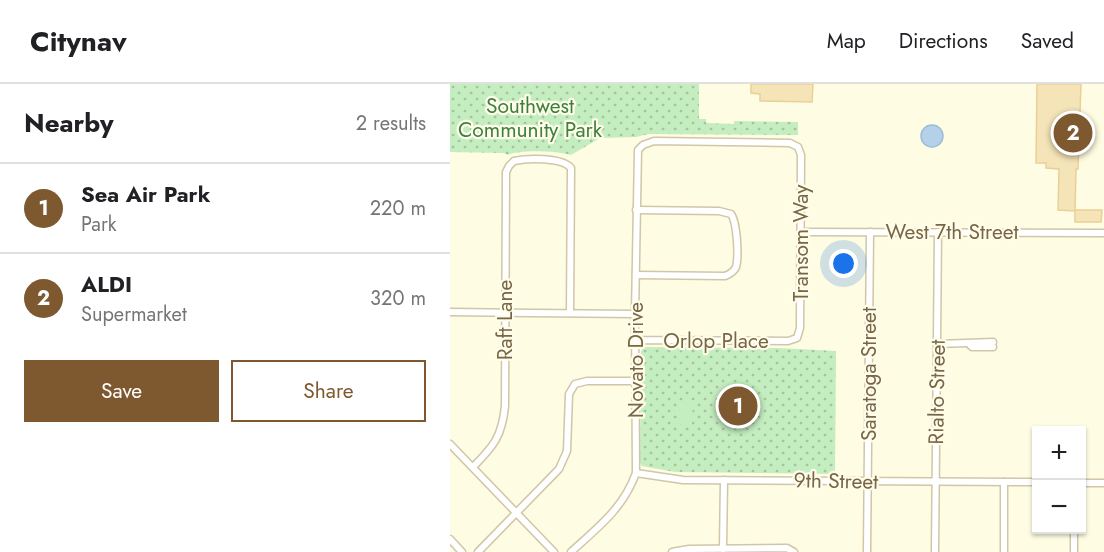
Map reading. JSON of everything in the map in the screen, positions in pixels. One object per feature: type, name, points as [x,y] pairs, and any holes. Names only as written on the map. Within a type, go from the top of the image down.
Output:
[{"type":"street","name":"Novato Drive","points":[[571,552],[619,506],[631,487],[636,472],[635,314],[638,150],[643,145],[654,141],[790,143],[798,147]]},
{"type":"street","name":"Transom Way","points":[[796,338],[800,328],[801,156],[798,147]]},
{"type":"street","name":"Raft Lane","points":[[473,467],[492,449],[503,424],[506,172],[511,163],[518,159],[558,160],[566,163],[571,171],[570,313]]},
{"type":"street","points":[[636,210],[719,211],[731,214],[736,224],[736,263],[733,272],[729,275],[718,277],[636,275]]},
{"type":"street","name":"West 7th Street","points":[[801,232],[1104,233]]},
{"type":"street","name":"Saratoga Street","points":[[867,552],[870,232]]},
{"type":"street","name":"Rialto Street","points":[[935,552],[938,232]]},
{"type":"street","points":[[450,312],[635,314]]},
{"type":"street","name":"Orlop Place","points":[[635,340],[788,341],[796,338]]},
{"type":"street","points":[[938,344],[969,344],[972,342],[993,344]]},
{"type":"street","points":[[478,552],[552,478],[564,460],[568,441],[569,394],[575,384],[586,381],[635,381]]},
{"type":"street","points":[[450,444],[554,552]]},
{"type":"street","name":"9th Street","points":[[636,472],[670,479],[1032,482]]},
{"type":"street","points":[[723,549],[724,480]]},
{"type":"street","points":[[1004,482],[1004,552]]},
{"type":"street","points":[[1086,483],[1104,483]]},
{"type":"street","points":[[1074,534],[1074,552]]},
{"type":"street","points":[[450,539],[462,552]]},
{"type":"street","points":[[672,552],[688,549],[787,548],[794,552]]},
{"type":"green space","name":"Southwest Community Park","points":[[450,84],[699,84],[699,119],[706,119],[706,123],[798,122],[798,135],[648,134],[636,137],[600,138],[571,155],[539,151],[508,155],[450,152]]},
{"type":"green space","points":[[645,347],[836,351],[835,474],[675,472],[642,466],[640,462],[641,351]]},
{"type":"green space","points":[[680,403],[693,403],[692,424],[679,424]]},
{"type":"water","points":[[932,125],[940,128],[943,136],[940,144],[932,147],[924,144],[921,136],[924,128]]},
{"type":"building","points":[[751,84],[813,84],[812,102],[760,101],[760,94],[751,93]]},
{"type":"building","points":[[1037,84],[1081,84],[1075,211],[1058,210],[1059,169],[1046,168],[1046,163],[1036,163]]},
{"type":"building","points":[[1075,210],[1102,210],[1101,222],[1075,222]]},
{"type":"place","name":"ALDI","points":[[1073,133]]},
{"type":"place","name":"Sea Air Park","points":[[738,406]]}]
